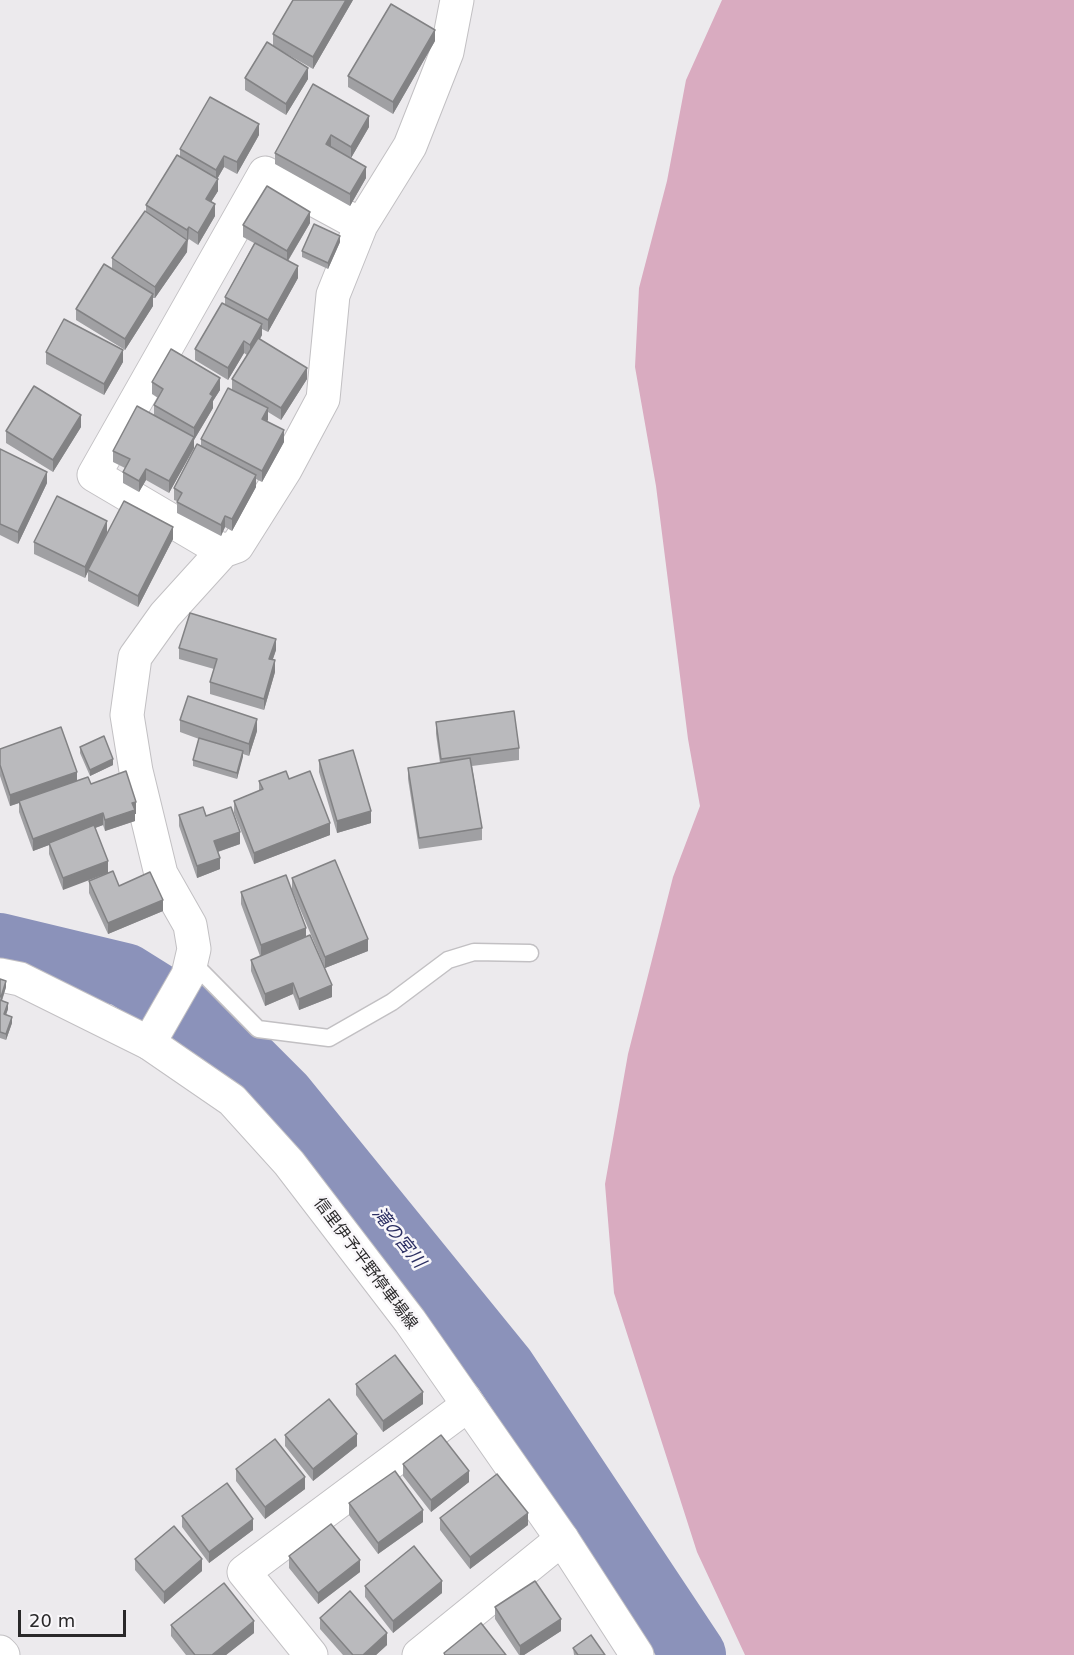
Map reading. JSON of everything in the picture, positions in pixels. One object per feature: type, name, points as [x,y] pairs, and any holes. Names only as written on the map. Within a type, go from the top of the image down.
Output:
[{"type":"street","points":[[152,1037],[190,968],[194,949],[190,925],[161,874],[136,771],[127,715],[135,657],[165,615],[223,551],[237,546],[285,470],[323,399],[333,295],[361,225],[410,146],[447,52],[458,0]]},
{"type":"street","points":[[223,551],[94,475],[265,173],[361,225]]},
{"type":"street","name":"信里伊予平野停車場線","points":[[0,975],[20,978],[152,1037],[232,1100],[289,1163],[410,1322],[562,1539],[637,1655]]},
{"type":"street","points":[[311,1655],[244,1572],[468,1405]]},
{"type":"street","points":[[419,1655],[562,1539]]},
{"type":"lane","points":[[190,968],[258,1029],[329,1038],[392,1002],[448,960],[474,952],[530,953]]},
{"type":"shaded area","points":[[722,0],[1074,0],[1074,1655],[745,1655],[697,1552],[614,1293],[605,1184],[628,1054],[673,877],[700,806],[688,739],[656,486],[635,367],[639,288],[667,181],[686,80]]},
{"type":"building","points":[[293,0],[346,0],[313,57],[273,34]]},
{"type":"building","points":[[391,4],[435,30],[393,102],[348,76]]},
{"type":"building","points":[[267,42],[308,68],[286,104],[245,78]]},
{"type":"building","points":[[313,84],[369,116],[351,147],[331,135],[326,144],[366,167],[350,194],[275,153]]},
{"type":"building","points":[[210,97],[259,124],[237,162],[224,156],[216,170],[180,149]]},
{"type":"building","points":[[177,155],[218,179],[206,199],[215,204],[198,233],[189,227],[187,230],[146,205]]},
{"type":"building","points":[[267,186],[310,212],[287,251],[243,225]]},
{"type":"building","points":[[145,211],[187,240],[155,287],[112,258]]},
{"type":"building","points":[[314,224],[340,236],[328,263],[302,251]]},
{"type":"building","points":[[255,243],[298,266],[268,320],[225,297]]},
{"type":"building","points":[[104,264],[153,294],[125,339],[76,309]]},
{"type":"building","points":[[222,303],[262,324],[250,345],[244,341],[228,368],[195,349]]},
{"type":"building","points":[[64,319],[123,350],[104,384],[46,352]]},
{"type":"building","points":[[258,338],[307,368],[281,408],[232,379]]},
{"type":"building","points":[[171,349],[220,378],[210,394],[213,396],[194,428],[154,405],[163,389],[152,382]]},
{"type":"building","points":[[34,386],[81,415],[53,460],[6,431]]},
{"type":"building","points":[[228,388],[268,408],[262,419],[284,430],[262,471],[201,439]]},
{"type":"building","points":[[137,406],[194,437],[169,481],[146,469],[139,481],[123,472],[130,459],[113,451]]},
{"type":"building","points":[[197,444],[256,475],[232,519],[225,516],[221,525],[177,502],[182,493],[174,488]]},
{"type":"building","points":[[0,449],[47,472],[18,532],[0,524]]},
{"type":"building","points":[[57,496],[107,521],[85,567],[34,542]]},
{"type":"building","points":[[124,501],[173,527],[138,596],[88,570]]},
{"type":"building","points":[[190,613],[276,639],[269,659],[275,660],[264,699],[210,682],[217,659],[179,648]]},
{"type":"building","points":[[188,696],[257,719],[249,744],[180,720]]},
{"type":"building","points":[[514,711],[519,748],[441,759],[436,722]]},
{"type":"building","points":[[61,727],[77,772],[10,795],[0,765],[0,749]]},
{"type":"building","points":[[104,736],[113,759],[90,770],[80,747]]},
{"type":"building","points":[[199,738],[243,751],[237,773],[193,760]]},
{"type":"building","points":[[353,750],[371,811],[337,821],[319,760]]},
{"type":"building","points":[[470,758],[482,828],[419,838],[408,768]]},
{"type":"building","points":[[126,771],[136,802],[132,803],[135,810],[105,820],[103,813],[33,839],[19,801],[88,777],[91,784]]},
{"type":"building","points":[[286,771],[289,779],[310,771],[330,823],[254,853],[234,801],[263,789],[259,781]]},
{"type":"building","points":[[203,807],[206,816],[231,807],[240,832],[214,841],[220,858],[197,866],[179,815]]},
{"type":"building","points":[[94,825],[108,861],[63,878],[49,843]]},
{"type":"building","points":[[335,860],[368,939],[325,957],[292,878]]},
{"type":"building","points":[[113,871],[119,886],[150,872],[163,900],[108,923],[89,881]]},
{"type":"building","points":[[286,875],[306,928],[261,945],[241,892]]},
{"type":"building","points":[[310,935],[332,985],[299,999],[293,983],[265,994],[251,960]]},
{"type":"building","points":[[0,979],[6,981],[1,997],[0,996]]},
{"type":"building","points":[[0,1000],[8,1003],[4,1014],[12,1017],[6,1034],[0,1032]]},
{"type":"building","points":[[395,1355],[423,1392],[383,1421],[356,1384]]},
{"type":"building","points":[[329,1399],[357,1434],[313,1469],[285,1435]]},
{"type":"building","points":[[441,1435],[469,1471],[431,1500],[403,1464]]},
{"type":"building","points":[[275,1439],[305,1477],[265,1507],[236,1469]]},
{"type":"building","points":[[395,1471],[423,1510],[378,1543],[349,1503]]},
{"type":"building","points":[[497,1474],[528,1513],[470,1557],[440,1518]]},
{"type":"building","points":[[227,1483],[253,1519],[209,1552],[182,1516]]},
{"type":"building","points":[[331,1524],[360,1560],[318,1593],[289,1556]]},
{"type":"building","points":[[174,1526],[202,1559],[164,1592],[135,1559]]},
{"type":"building","points":[[414,1546],[442,1581],[393,1621],[365,1586]]},
{"type":"building","points":[[535,1581],[561,1619],[520,1646],[495,1607]]},
{"type":"building","points":[[224,1583],[254,1621],[212,1655],[195,1655],[171,1625]]},
{"type":"building","points":[[350,1591],[387,1633],[363,1655],[353,1655],[320,1618]]},
{"type":"building","points":[[481,1623],[506,1655],[445,1655],[444,1653]]},
{"type":"building","points":[[591,1635],[605,1655],[578,1655],[573,1648]]},
{"type":"waterway","name":"滝の宮川","points":[[0,945],[125,975],[221,1035],[283,1097],[504,1369],[694,1655]]}]
